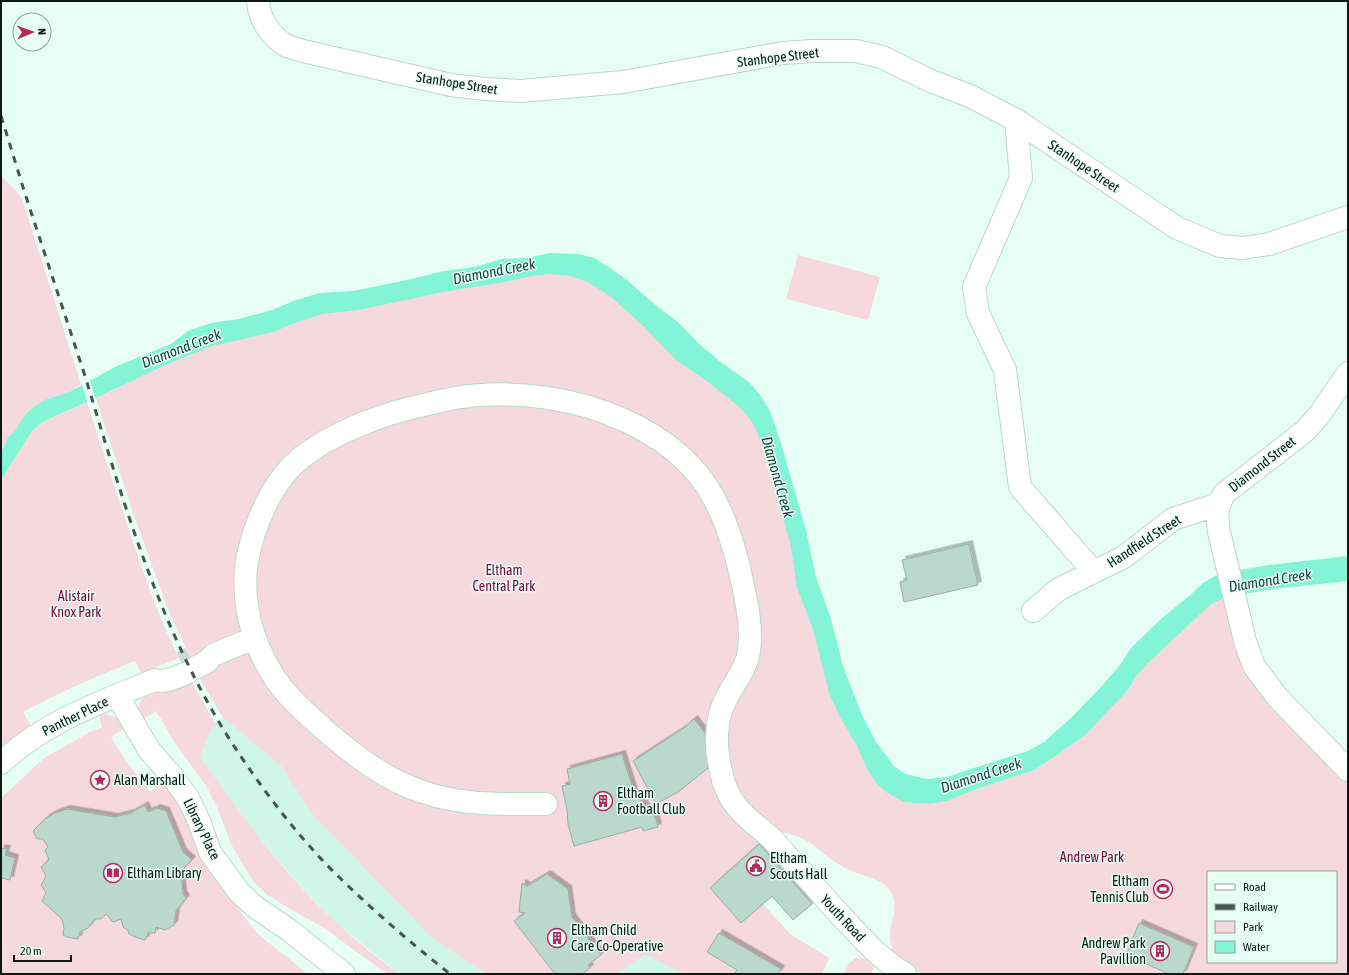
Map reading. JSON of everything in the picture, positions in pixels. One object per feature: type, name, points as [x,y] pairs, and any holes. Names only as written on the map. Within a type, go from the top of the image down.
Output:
[{"type":"street","name":"Stanhope Street","points":[[258,1],[259,9],[264,22],[274,35],[287,46],[451,85],[485,89],[521,91],[623,82],[783,53],[812,51],[856,52],[882,57],[931,81],[970,96],[1016,120],[1177,228],[1220,246],[1244,248],[1269,244],[1348,217]]},
{"type":"street","points":[[1016,120],[1021,178],[974,287],[978,313],[1005,370],[1020,487],[1093,571]]},
{"type":"street","name":"Diamond Street","points":[[1348,373],[1320,414],[1305,431],[1224,494],[1218,504],[1217,516],[1219,532],[1245,641],[1254,666],[1278,698],[1348,770]]},
{"type":"street","name":"Youth Road","points":[[546,804],[481,803],[450,800],[399,783],[383,774],[341,744],[305,713],[282,688],[266,664],[254,638],[249,616],[246,590],[246,566],[251,542],[260,516],[269,498],[283,476],[302,457],[334,437],[377,418],[415,407],[457,398],[503,394],[544,397],[587,407],[625,421],[658,438],[684,458],[707,486],[717,503],[725,522],[732,543],[744,592],[748,616],[750,638],[749,653],[745,666],[724,702],[720,714],[718,729],[718,759],[723,778],[732,801],[739,810],[769,837],[869,946],[886,961],[905,974]]},
{"type":"street","name":"Handfield Street","points":[[1033,611],[1059,589],[1124,557],[1172,519],[1218,504]]},
{"type":"street","name":"Panther Place","points":[[1,762],[13,751],[44,729],[91,706],[155,680],[164,681],[172,679],[201,654],[213,655],[254,638]]},
{"type":"street","name":"Library Place","points":[[117,695],[149,750],[172,776],[188,798],[199,821],[210,852],[239,892],[344,974]]},
{"type":"shaded area","points":[[223,718],[281,766],[313,815],[431,937],[486,974],[399,974],[333,920],[304,890],[256,834],[200,756],[215,723]]},
{"type":"shaded area","points":[[645,953],[683,974],[617,974]]},
{"type":"green space","points":[[1,175],[22,198],[81,384],[69,392],[47,399],[22,419],[15,431],[8,437],[1,453]]},
{"type":"green space","points":[[798,255],[880,277],[868,320],[786,299]]},
{"type":"green space","name":"Eltham Central Park","points":[[583,269],[762,424],[843,698],[905,788],[1024,762],[1227,587],[1252,680],[1259,693],[1348,782],[1348,974],[922,974],[905,963],[892,948],[890,931],[895,908],[892,894],[888,888],[879,881],[840,865],[809,842],[780,831],[735,872],[790,934],[829,958],[822,974],[683,974],[645,954],[617,974],[486,974],[431,937],[313,815],[281,766],[223,718],[199,677],[167,607],[133,513],[92,386],[308,302]]},
{"type":"green space","name":"Alistair Knox Park","points":[[87,402],[145,577],[163,624],[179,658],[141,673],[135,661],[107,672],[23,712],[31,726],[1,748],[1,480],[32,431],[41,423]]},
{"type":"green space","points":[[189,677],[215,723],[200,756],[214,776],[242,815],[303,889],[348,933],[399,974],[387,974],[324,928],[266,894],[253,881],[232,846],[216,805],[206,786],[175,743],[156,711],[142,720],[139,712],[138,708],[140,702],[151,692]]},
{"type":"green space","points":[[106,714],[119,719],[127,727],[111,737],[126,761],[150,792],[165,780],[177,795],[226,891],[255,931],[308,974],[1,974],[1,798],[44,758],[88,733],[102,727],[99,715]]},
{"type":"green space","points":[[856,958],[869,959],[876,965],[872,971],[872,974],[844,974],[849,963]]},
{"type":"water","name":"Diamond Creek","points":[[550,253],[578,254],[594,258],[610,268],[679,323],[699,344],[722,363],[749,382],[761,396],[770,411],[781,443],[806,530],[816,577],[831,619],[843,666],[862,715],[876,742],[894,766],[905,774],[927,779],[947,777],[1028,751],[1044,742],[1071,718],[1101,687],[1120,665],[1131,648],[1161,619],[1203,583],[1215,576],[1228,572],[1269,565],[1348,556],[1348,581],[1266,590],[1224,598],[1211,604],[1150,661],[1137,675],[1127,691],[1085,735],[1034,770],[979,788],[947,801],[930,804],[903,802],[886,792],[877,784],[868,771],[857,746],[840,717],[829,693],[813,629],[797,588],[791,547],[767,458],[754,425],[738,406],[708,382],[677,361],[639,322],[611,297],[588,282],[571,276],[551,274],[532,276],[443,292],[359,310],[323,314],[297,322],[273,332],[212,346],[163,366],[41,423],[32,431],[1,480],[1,453],[8,437],[15,431],[22,419],[31,409],[47,399],[69,392],[117,366],[171,344],[188,331],[211,323],[239,319],[272,310],[296,300],[320,293],[353,291],[444,271],[475,267],[502,259],[527,258]]},
{"type":"pier","points":[[89,378],[96,400],[88,404],[81,382]]},
{"type":"building","points":[[969,544],[978,585],[904,602],[900,582],[907,580],[902,560]]},
{"type":"building","points":[[694,719],[705,733],[708,768],[678,792],[656,804],[633,761],[684,728]]},
{"type":"building","name":"Eltham Football Club","points":[[622,754],[634,792],[656,819],[658,827],[643,831],[642,827],[574,846],[568,824],[562,786],[570,784],[567,769]]},
{"type":"building","name":"Eltham Library","points":[[145,805],[148,812],[157,808],[166,811],[183,852],[192,860],[181,871],[183,894],[186,898],[176,911],[174,925],[165,930],[156,927],[155,933],[148,933],[145,940],[129,934],[128,930],[123,927],[121,919],[113,922],[106,914],[101,919],[96,919],[93,921],[88,928],[80,932],[78,939],[63,935],[64,928],[62,919],[42,901],[46,892],[41,885],[46,876],[41,867],[49,860],[45,850],[48,847],[43,839],[37,839],[33,831],[46,818],[67,809],[115,817],[131,813]]},
{"type":"building","name":"Eltham Scouts Hall","points":[[759,844],[812,904],[793,920],[772,896],[741,923],[710,888]]},
{"type":"building","points":[[1,848],[7,849],[5,855],[15,858],[10,880],[1,878]]},
{"type":"building","name":"Eltham Child Care Co-Operative","points":[[547,874],[568,889],[572,917],[601,955],[588,965],[590,968],[582,974],[555,974],[514,921],[525,913],[519,912],[522,883],[527,886]]},
{"type":"building","name":"Andrew Park Pavillion","points":[[1139,923],[1194,947],[1183,974],[1169,974],[1126,955]]},
{"type":"building","points":[[719,933],[781,969],[778,974],[734,974],[737,970],[707,952]]},
{"type":"tunnel","points":[[181,662],[190,658]]},
{"type":"railway","points":[[1,116],[145,563],[163,609],[205,697],[230,740],[252,772],[274,803],[311,848],[369,906],[450,974]]},
{"type":"place","name":"Alan Marshall","points":[[100,780]]},
{"type":"place","name":"Eltham Football Club","points":[[603,801]]},
{"type":"place","name":"Eltham Scouts Hall","points":[[756,866]]},
{"type":"place","name":"Eltham Library","points":[[113,873]]},
{"type":"place","name":"Eltham Tennis Club","points":[[1163,889]]},
{"type":"place","name":"Eltham Child Care Co-Operative","points":[[557,938]]},
{"type":"place","name":"Andrew Park Pavillion","points":[[1160,951]]},
{"type":"park label","name":"Andrew Park","points":[[1092,857]]}]
